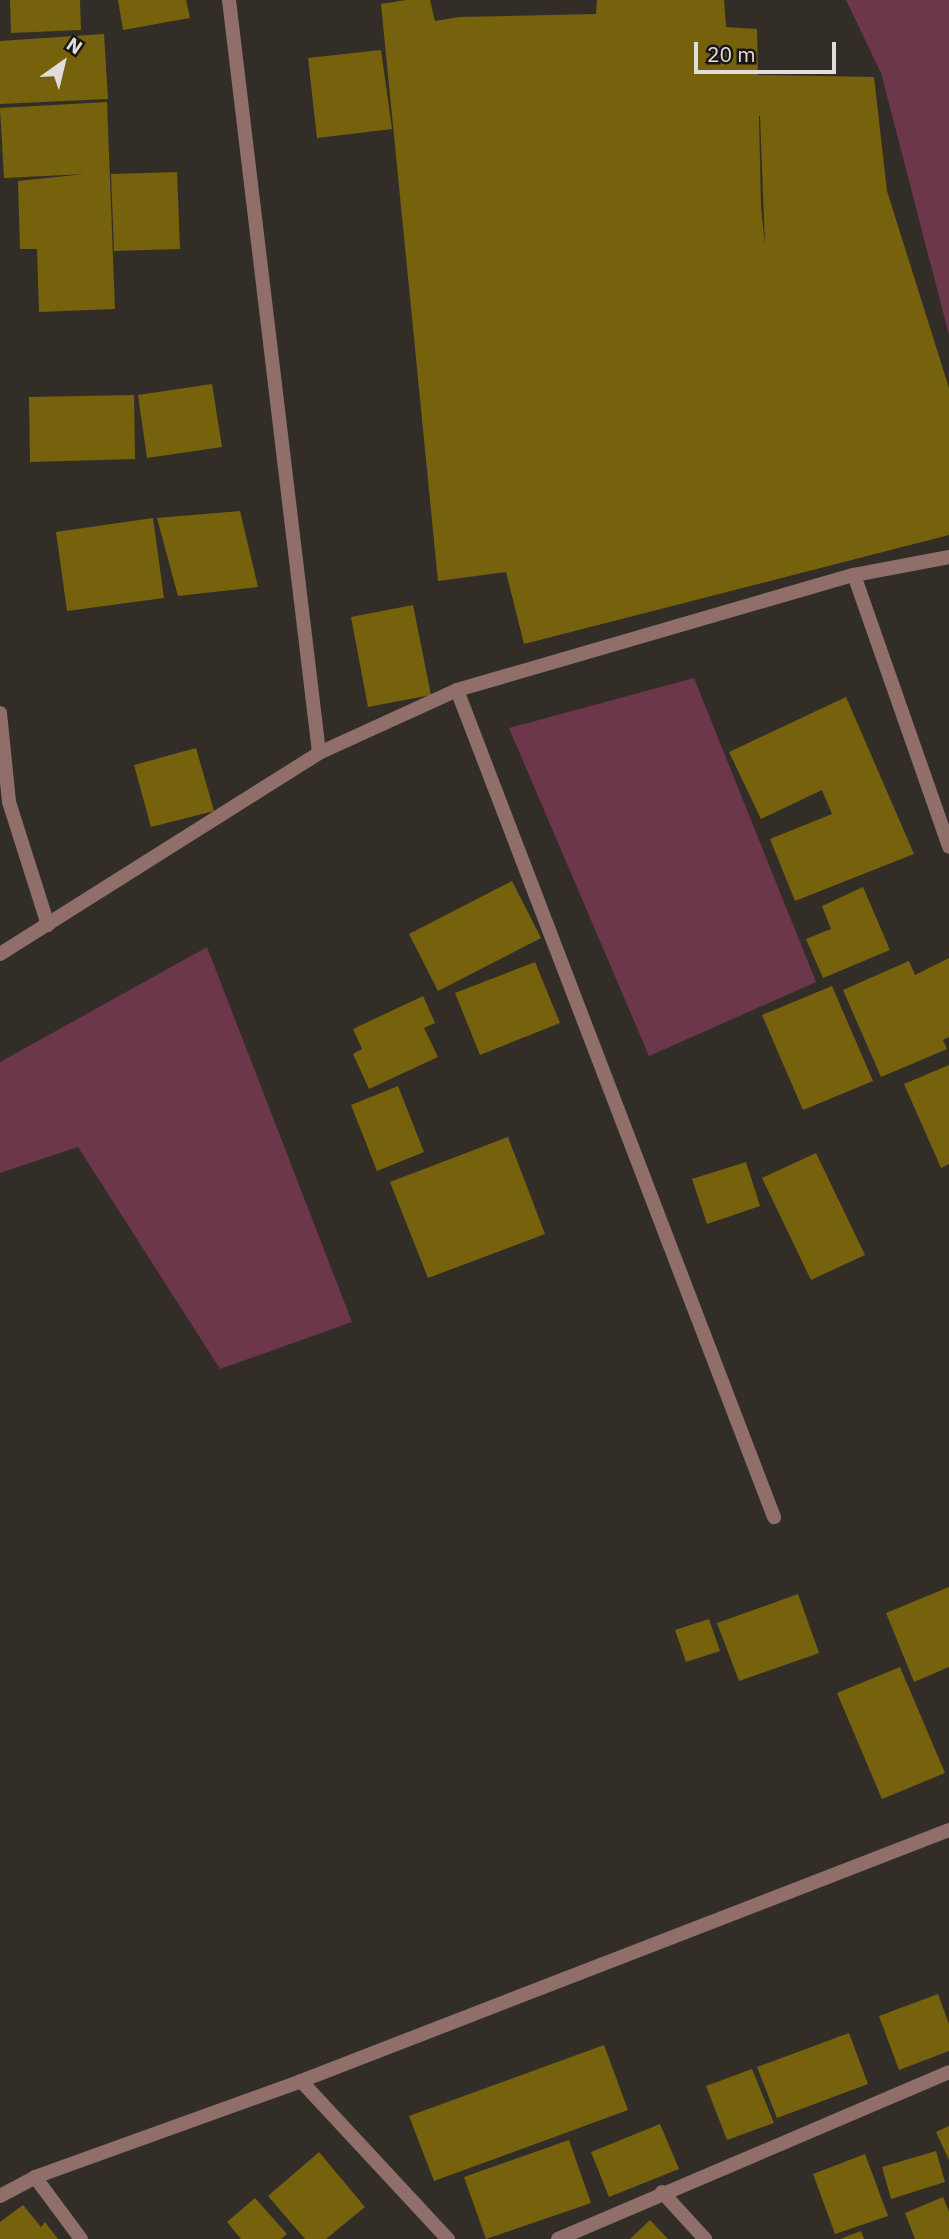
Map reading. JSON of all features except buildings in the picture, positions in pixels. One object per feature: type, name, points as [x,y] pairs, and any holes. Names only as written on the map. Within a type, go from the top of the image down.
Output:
[{"type":"street","points":[[229,0],[319,753]]},
{"type":"street","points":[[0,954],[319,753],[457,690],[854,575],[949,557]]},
{"type":"street","points":[[854,575],[949,847]]},
{"type":"street","points":[[457,690],[774,1517]]},
{"type":"street","points":[[0,713],[4,802],[48,925]]},
{"type":"street","points":[[0,2196],[35,2177],[301,2081],[815,1879],[949,1830]]},
{"type":"street","points":[[558,2239],[662,2192],[949,2072]]},
{"type":"street","points":[[301,2081],[448,2239]]},
{"type":"street","points":[[35,2177],[81,2239]]},
{"type":"street","points":[[662,2192],[705,2239]]},
{"type":"shaded area","points":[[846,0],[949,0],[949,335],[881,73]]},
{"type":"shaded area","points":[[694,678],[816,982],[649,1056],[509,728]]},
{"type":"shaded area","points":[[207,947],[352,1322],[220,1369],[78,1147],[0,1173],[0,1062]]}]
